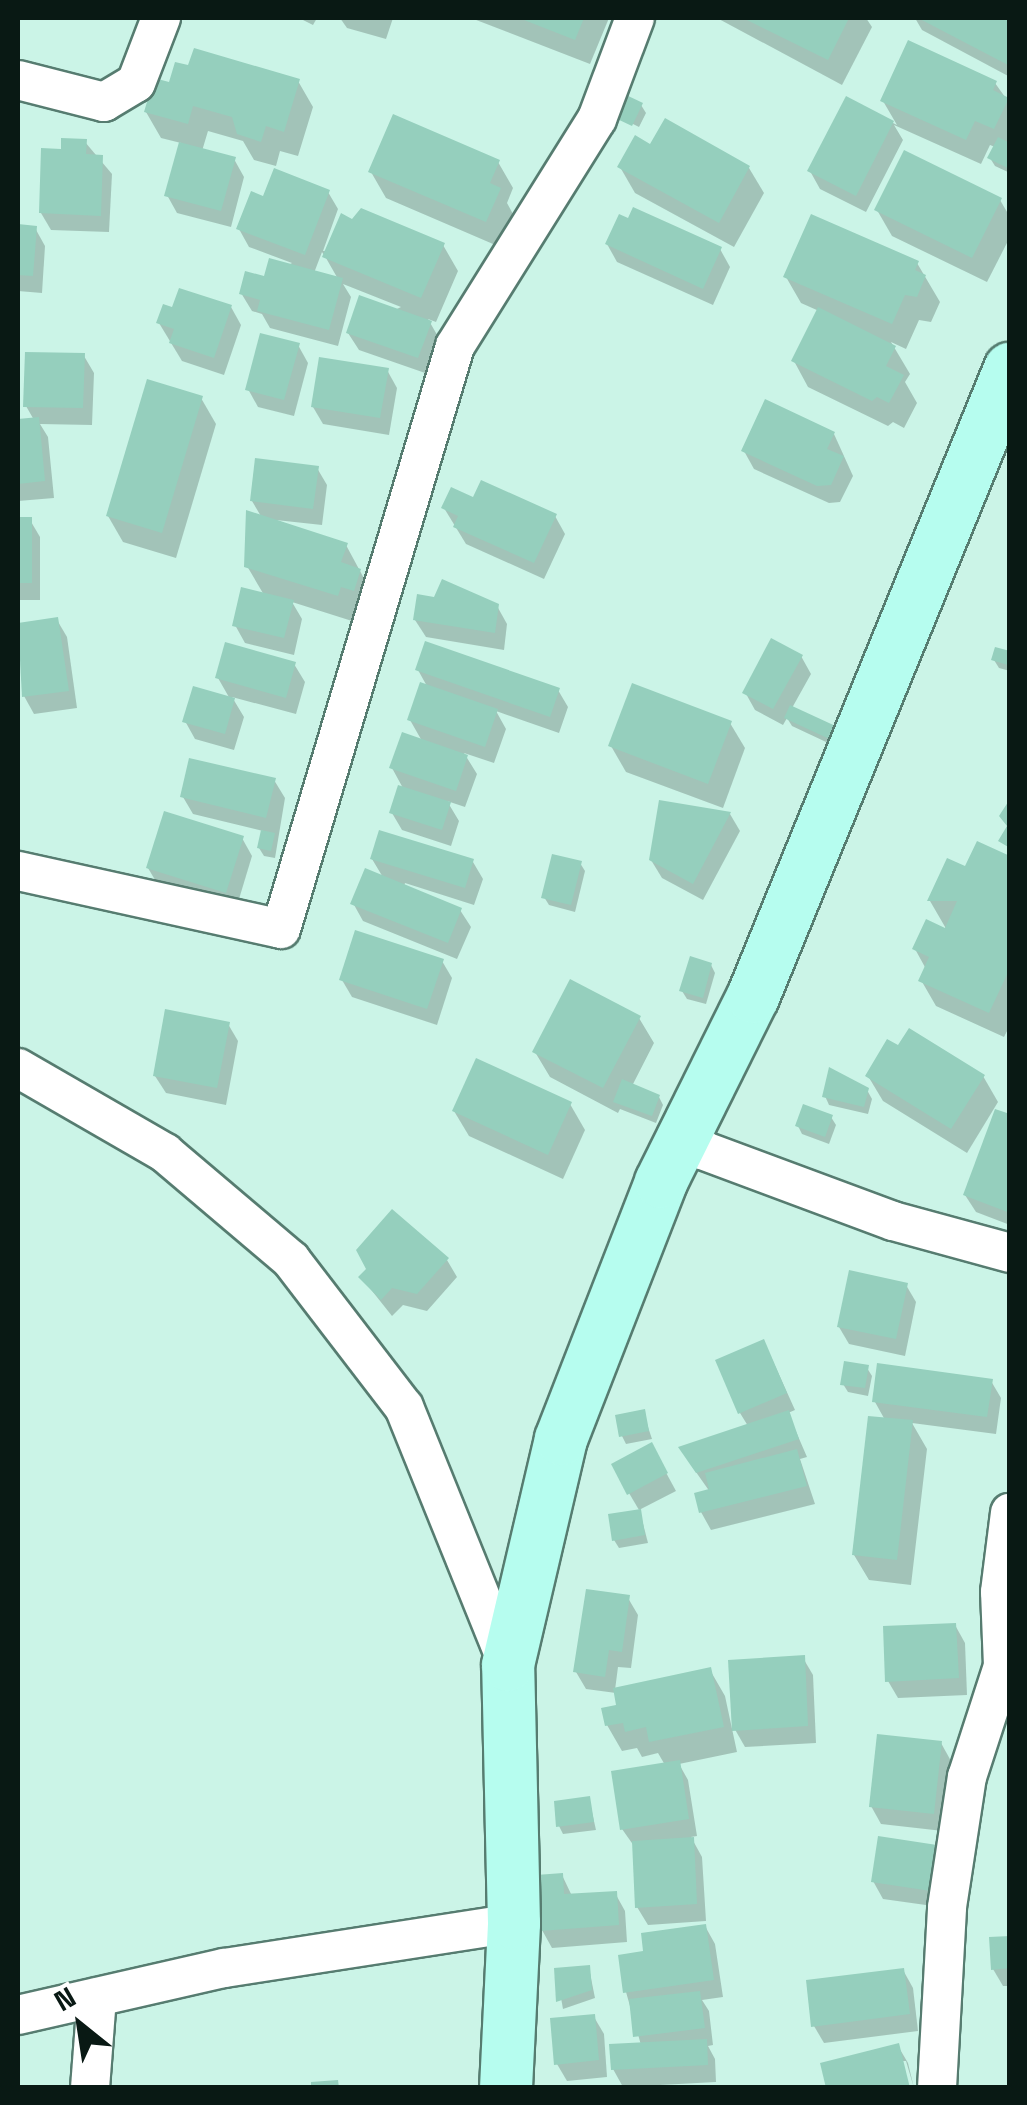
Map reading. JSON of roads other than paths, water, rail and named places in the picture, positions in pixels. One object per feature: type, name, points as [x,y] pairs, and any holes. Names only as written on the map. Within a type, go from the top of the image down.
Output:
[{"type":"street","points":[[18,80],[104,102],[136,83],[161,18]]},
{"type":"street","points":[[18,871],[281,929],[455,346],[597,119],[635,18]]},
{"type":"street","points":[[506,2088],[514,1923],[508,1665],[561,1438],[661,1182],[753,997],[1010,369]]},
{"type":"street","points":[[18,1068],[165,1153],[291,1260],[404,1407],[508,1665]]},
{"type":"street","points":[[690,1130],[702,1150],[893,1221],[1010,1254]]},
{"type":"street","points":[[937,2088],[948,1908],[966,1777],[1006,1665],[1000,1592],[1010,1513]]},
{"type":"street","points":[[18,2015],[224,1968],[514,1923]]},
{"type":"street","points":[[90,2088],[98,1997]]}]
